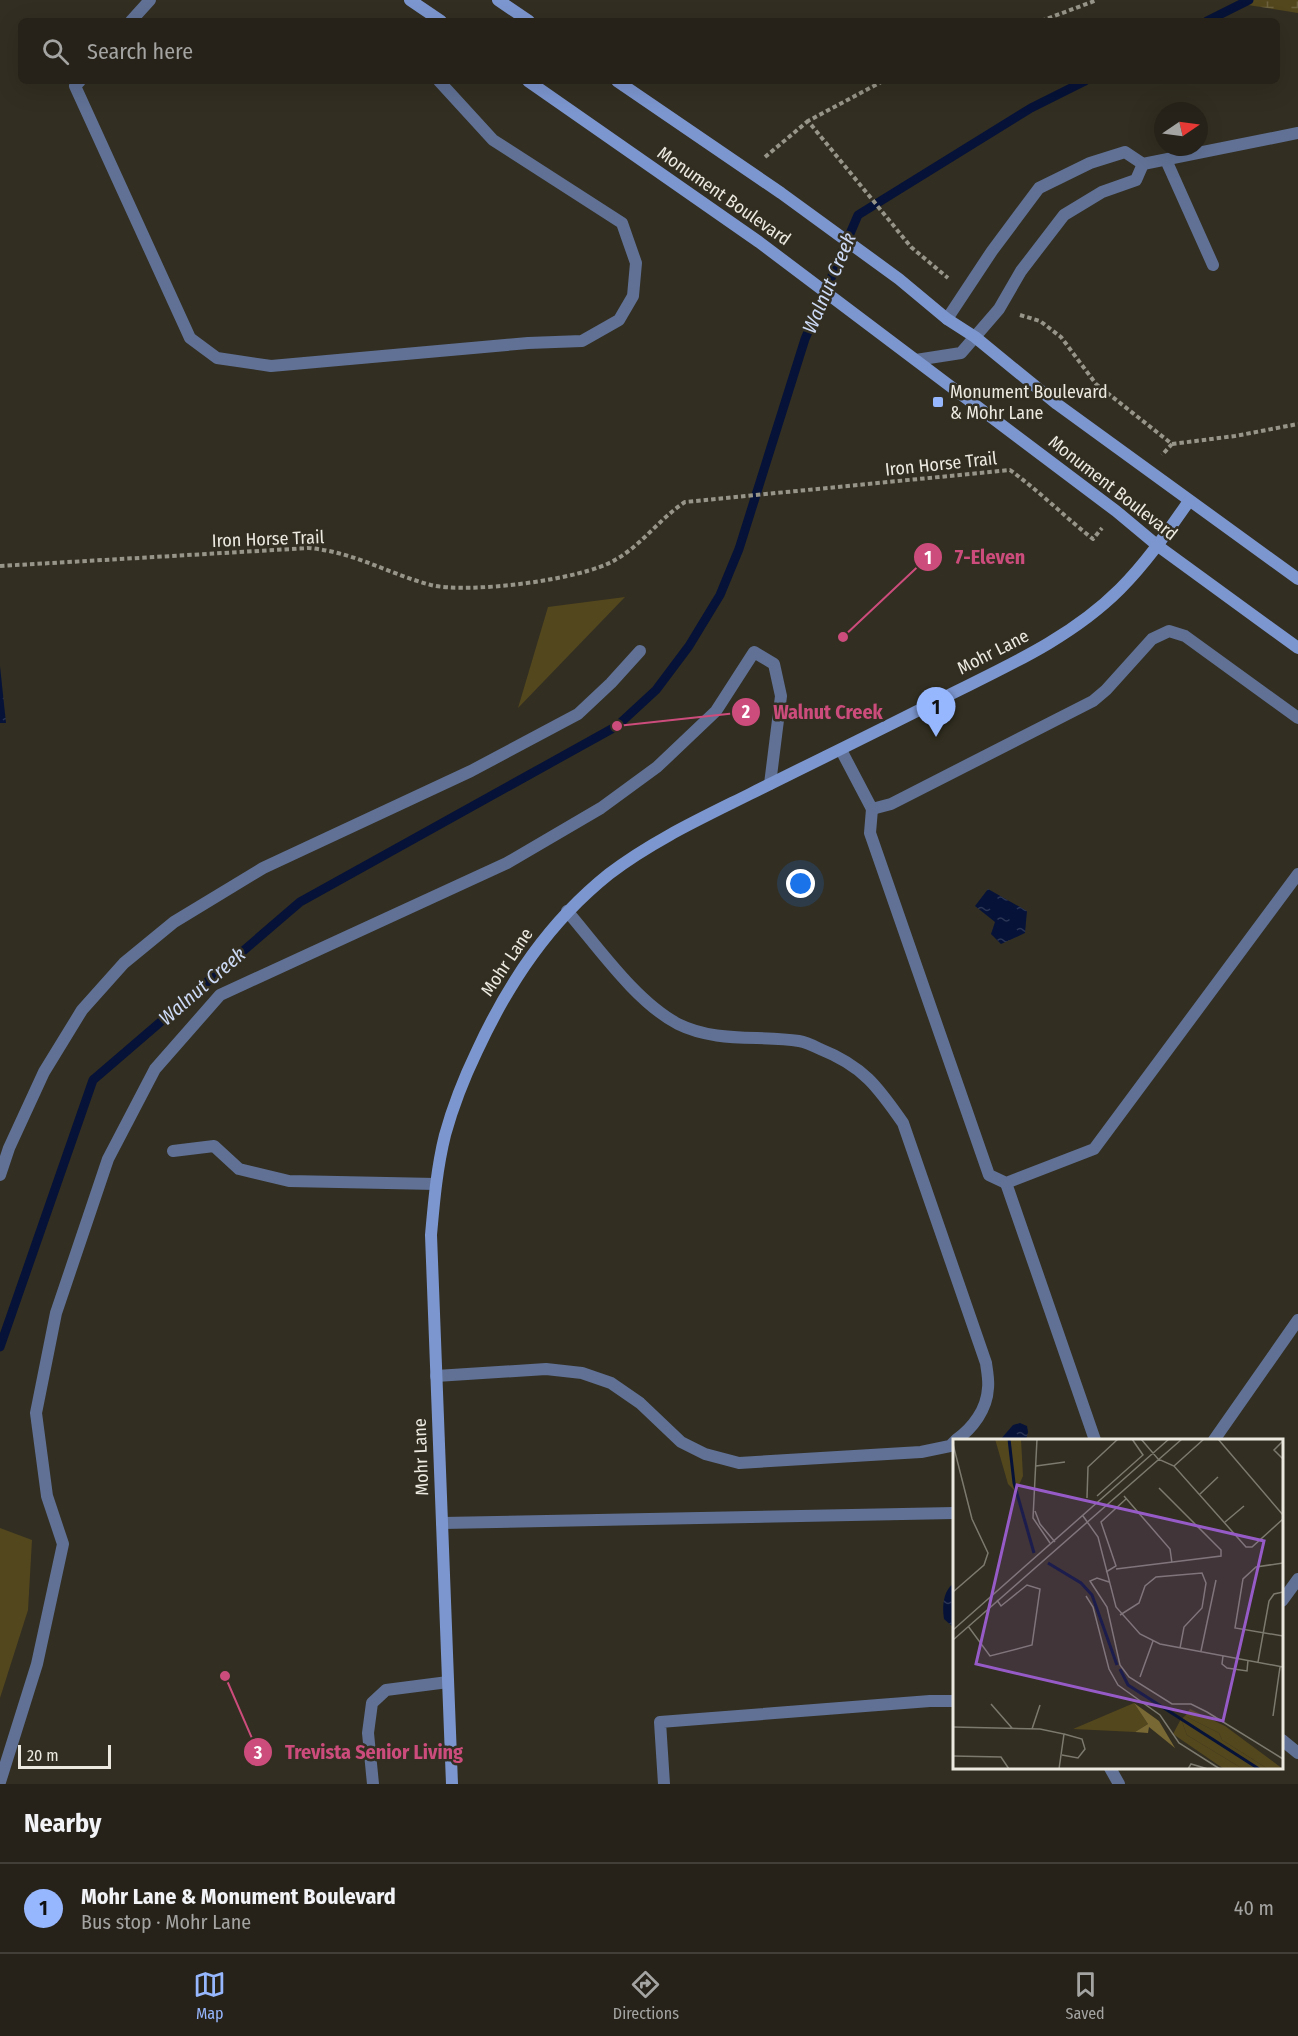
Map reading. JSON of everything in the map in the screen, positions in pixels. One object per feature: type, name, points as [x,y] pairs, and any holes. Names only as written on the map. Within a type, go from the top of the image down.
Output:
[{"type":"main road","points":[[410,0],[437,18]]},
{"type":"main road","points":[[498,0],[525,18]]},
{"type":"main road","name":"Monument Boulevard","points":[[532,84],[759,242],[1116,511],[1158,546],[1298,648]]},
{"type":"main road","name":"Monument Boulevard","points":[[621,84],[781,193],[899,279],[1057,404],[1298,579]]},
{"type":"main road","name":"Mohr Lane","points":[[452,1784],[431,1235],[436,1184],[445,1135],[463,1081],[494,1015],[519,971],[543,938],[567,911],[610,873],[676,831],[1006,667],[1064,635],[1120,589],[1158,546],[1189,501]]},
{"type":"street","points":[[134,18],[150,0]]},
{"type":"street","points":[[77,84],[75,86],[190,338],[217,358],[271,366],[528,344],[582,342],[619,320],[633,296],[636,263],[622,223],[493,140],[443,84]]},
{"type":"street","points":[[947,319],[964,291],[1039,188],[1090,163],[1125,152],[1143,164],[1298,133]]},
{"type":"street","points":[[1166,159],[1213,265]]},
{"type":"street","points":[[916,360],[961,353],[999,309],[1022,272],[1064,215],[1102,192],[1136,180],[1143,164]]},
{"type":"street","points":[[872,809],[891,804],[1093,702],[1152,639],[1169,632],[1185,636],[1298,718]]},
{"type":"street","points":[[0,1175],[9,1148],[44,1072],[82,1010],[124,963],[174,922],[263,868],[471,771],[578,714],[640,651]]},
{"type":"street","points":[[0,1782],[38,1664],[63,1544],[47,1496],[36,1413],[56,1313],[108,1160],[155,1069],[220,995],[507,863],[601,808],[657,767],[716,711],[754,652],[774,664],[781,696],[770,784]]},
{"type":"street","points":[[841,750],[872,809],[870,833],[989,1175],[1006,1183],[1095,1439]]},
{"type":"street","points":[[1006,1183],[1094,1149],[1298,874]]},
{"type":"street","points":[[567,911],[646,1002],[679,1024],[714,1035],[801,1041],[836,1055],[864,1073],[885,1098],[903,1123],[986,1363],[988,1388],[982,1411],[967,1432],[958,1439]]},
{"type":"street","points":[[173,1151],[214,1146],[239,1169],[289,1181],[436,1184]]},
{"type":"street","points":[[1215,1439],[1298,1320]]},
{"type":"street","points":[[436,1376],[546,1369],[582,1373],[611,1383],[640,1403],[681,1442],[705,1454],[740,1463],[921,1452],[950,1446],[953,1443]]},
{"type":"street","points":[[442,1523],[953,1513]]},
{"type":"street","points":[[1283,1598],[1298,1578]]},
{"type":"street","points":[[373,1784],[368,1734],[372,1703],[387,1690],[448,1682]]},
{"type":"street","points":[[663,1784],[660,1722],[953,1701]]},
{"type":"street","points":[[1283,1742],[1298,1753]]},
{"type":"street","points":[[1111,1769],[1119,1784]]},
{"type":"path","points":[[1049,18],[1097,0]]},
{"type":"path","points":[[748,170],[808,120],[877,84]]},
{"type":"path","points":[[808,120],[912,247],[964,291]]},
{"type":"path","points":[[999,309],[1040,321],[1060,337],[1096,384],[1172,444]]},
{"type":"path","points":[[1148,470],[1172,444],[1235,436],[1298,424]]},
{"type":"path","name":"Iron Horse Trail","points":[[0,566],[309,548],[345,554],[431,585],[478,587],[563,578],[590,571],[614,561],[633,548],[668,513],[685,502],[1010,470],[1093,539],[1116,511]]},
{"type":"green space","points":[[1245,0],[1298,0],[1298,13],[1242,4]]},
{"type":"green space","points":[[625,597],[518,708],[548,607]]},
{"type":"green space","points":[[0,1528],[32,1540],[28,1610],[0,1698]]},
{"type":"water","points":[[0,666],[6,723],[0,723]]},
{"type":"water","points":[[988,889],[1027,911],[1025,933],[1001,944],[991,934],[995,922],[975,906]]},
{"type":"water","points":[[1020,1423],[1027,1426],[1026,1439],[1001,1439],[1013,1425]]},
{"type":"water","points":[[953,1584],[953,1627],[944,1619],[943,1609],[945,1594]]},
{"type":"waterway","name":"Walnut Creek","points":[[1213,18],[1249,0]]},
{"type":"waterway","name":"Walnut Creek","points":[[0,1347],[93,1080],[300,902],[617,726],[656,690],[689,646],[720,595],[739,549],[805,339],[858,215],[1031,108],[1079,84]]},
{"type":"place","name":"Monument Boulevard & Mohr Lane","points":[[938,402]]},
{"type":"place","name":"7-Eleven","points":[[843,637]]},
{"type":"place","name":"Walnut Creek","points":[[617,726]]},
{"type":"place","name":"Mohr Lane & Monument Boulevard","points":[[936,737]]},
{"type":"place","name":"Trevista Senior Living","points":[[225,1676]]}]
